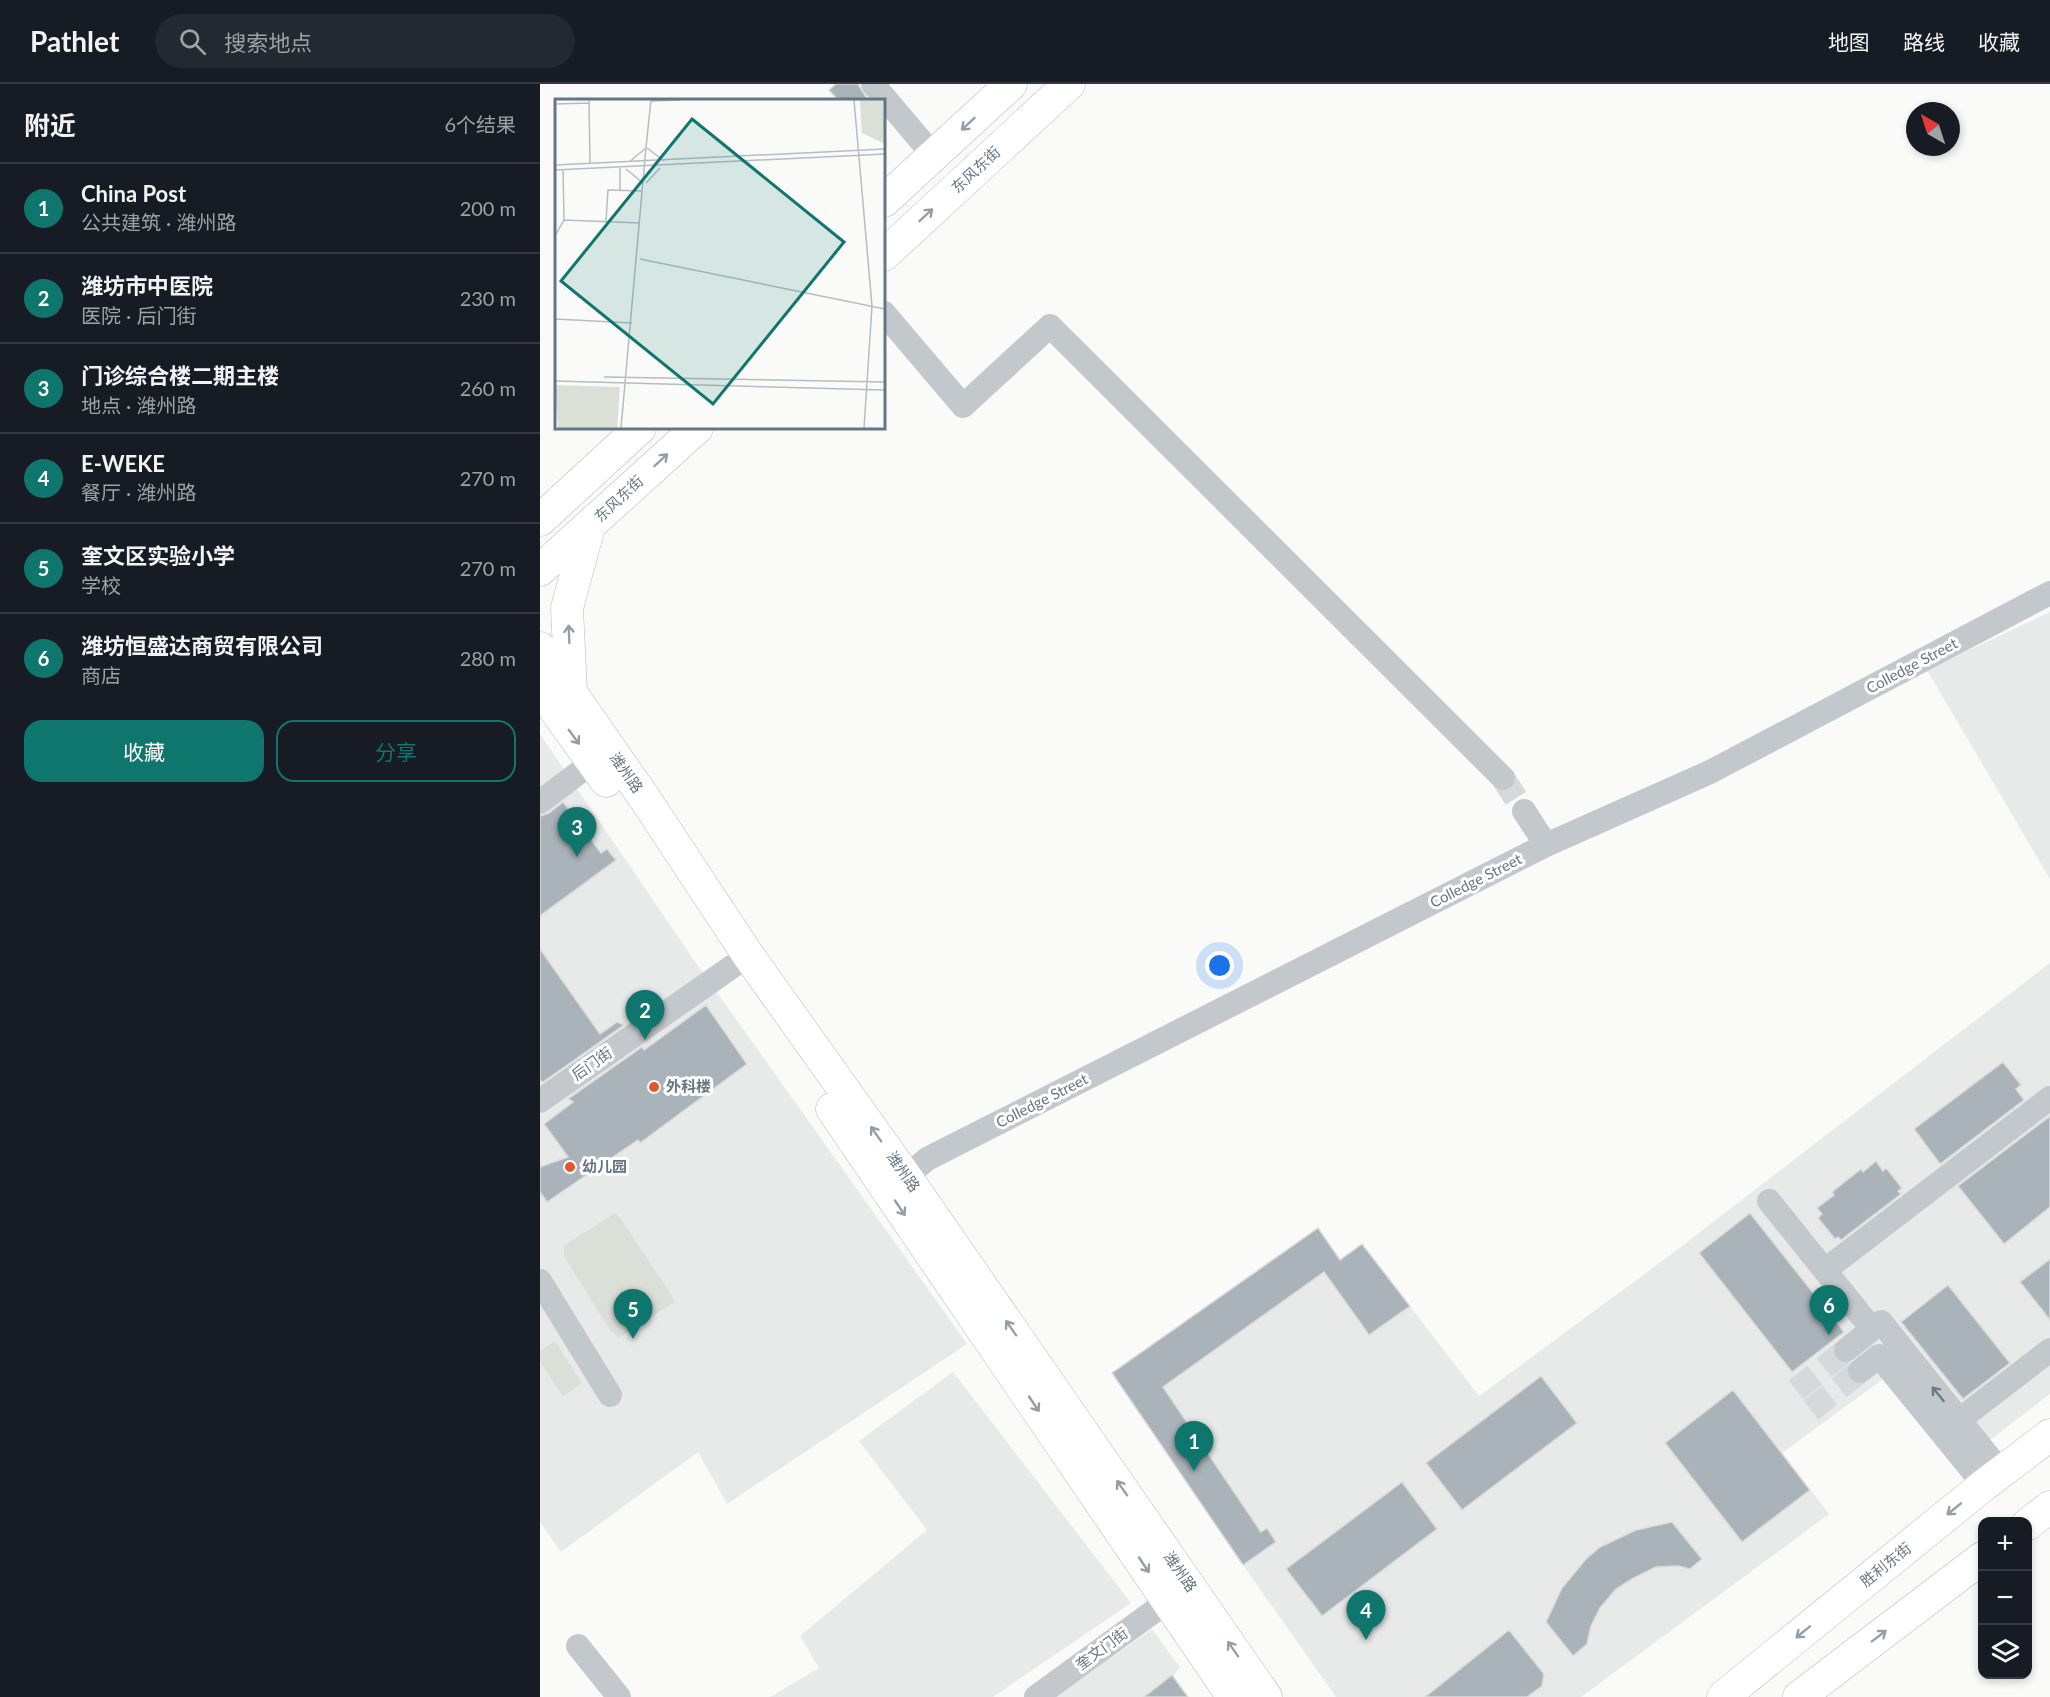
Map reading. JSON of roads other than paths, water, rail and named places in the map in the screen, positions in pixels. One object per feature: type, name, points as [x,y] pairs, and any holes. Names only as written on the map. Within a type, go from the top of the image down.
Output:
[{"type":"main road","points":[[885,200],[1011,84]]},
{"type":"main road","name":"东风东街","points":[[885,254],[1069,84]]},
{"type":"main road","points":[[540,520],[639,429]]},
{"type":"main road","name":"东风东街","points":[[540,570],[696,429]]},
{"type":"main road","points":[[540,488],[589,475]]},
{"type":"main road","points":[[551,698],[567,608],[589,527]]},
{"type":"main road","name":"潍州路","points":[[540,648],[551,698],[593,762],[1233,1697]]},
{"type":"main road","name":"潍州路","points":[[551,698],[748,954],[906,1177],[1266,1697]]},
{"type":"main road","name":"胜利东街","points":[[1723,1697],[1992,1479],[2050,1435]]},
{"type":"main road","points":[[2032,1521],[2050,1507]]},
{"type":"main road","points":[[1799,1697],[1978,1562]]},
{"type":"street","points":[[873,84],[933,155]]},
{"type":"street","points":[[885,314],[963,406],[1050,326],[1503,778]]},
{"type":"street","name":"Colledge Street","points":[[906,1177],[927,1159],[1546,846],[1710,772],[2050,593]]},
{"type":"street","points":[[540,802],[593,762]]},
{"type":"street","points":[[1524,810],[1546,846]]},
{"type":"street","name":"后门街","points":[[540,1101],[733,966]]},
{"type":"street","points":[[1825,1270],[2050,1098]]},
{"type":"street","points":[[1769,1201],[1872,1329]]},
{"type":"street","points":[[540,1281],[610,1395]]},
{"type":"street","points":[[1846,1350],[1881,1322],[1959,1420],[1992,1479]]},
{"type":"street","points":[[1959,1420],[2050,1350]]},
{"type":"street","points":[[1860,1371],[1879,1356],[1992,1479]]},
{"type":"street","name":"奎文门街","points":[[1036,1697],[1168,1601]]},
{"type":"street","points":[[578,1646],[619,1697]]},
{"type":"tunnel","points":[[1503,778],[1524,811]]},
{"type":"tunnel","points":[[1796,1390],[1846,1350]]},
{"type":"tunnel","points":[[1811,1410],[1860,1371]]},
{"type":"place","name":"门诊综合楼二期主楼","points":[[577,857]]},
{"type":"place","name":"潍坊市中医院","points":[[645,1040]]},
{"type":"place","name":"外科楼","points":[[654,1087]]},
{"type":"place","name":"幼儿园","points":[[570,1167]]},
{"type":"place","name":"潍坊恒盛达商贸有限公司","points":[[1829,1335]]},
{"type":"place","name":"奎文区实验小学","points":[[633,1339]]},
{"type":"place","name":"China Post","points":[[1194,1471]]},
{"type":"place","name":"E-WEKE","points":[[1366,1640]]}]
